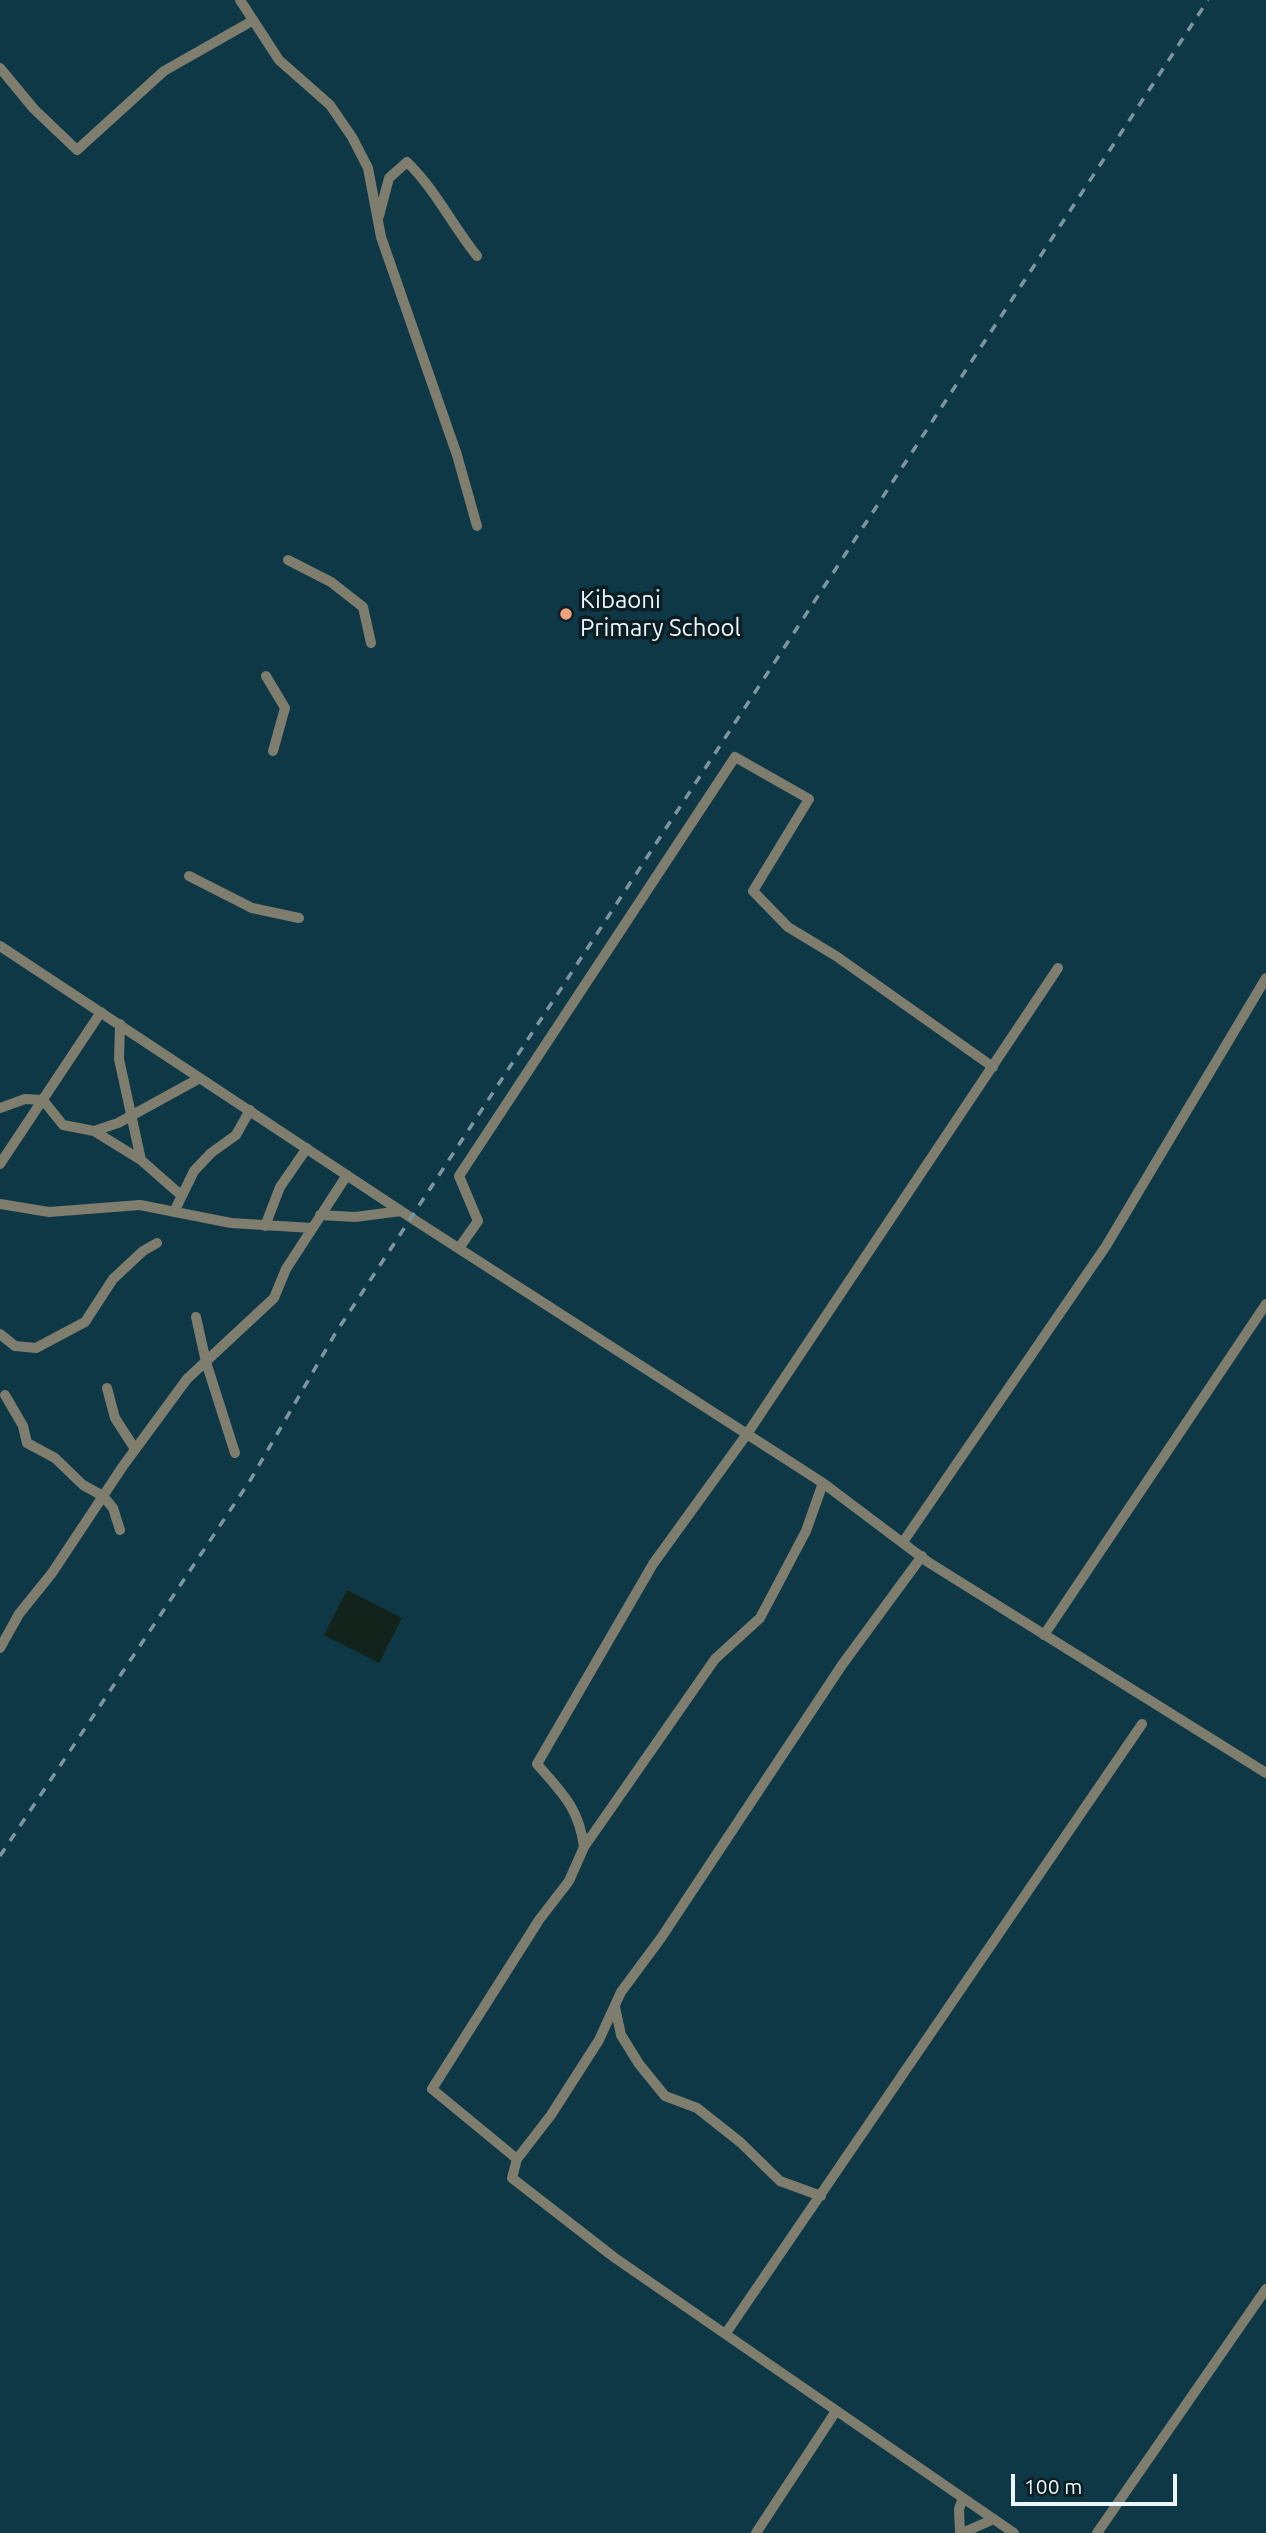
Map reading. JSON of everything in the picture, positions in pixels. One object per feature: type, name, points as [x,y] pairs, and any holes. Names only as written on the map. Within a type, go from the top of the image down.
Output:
[{"type":"street","points":[[240,0],[279,60],[330,105],[352,136],[368,168],[381,237],[457,455],[477,526]]},
{"type":"street","points":[[0,68],[34,109],[77,150],[164,71],[252,21]]},
{"type":"street","points":[[378,219],[388,178],[407,162],[424,178],[453,226],[477,256]]},
{"type":"street","points":[[288,561],[331,582],[363,607],[371,643]]},
{"type":"street","points":[[267,676],[285,708],[273,751]]},
{"type":"street","points":[[459,1248],[478,1221],[458,1176],[735,757],[809,799],[753,891],[788,927],[836,956],[993,1067]]},
{"type":"street","points":[[188,876],[251,908],[299,918]]},
{"type":"street","points":[[0,946],[401,1211],[823,1483],[922,1556],[1266,1773]]},
{"type":"street","points":[[584,1847],[581,1823],[572,1804],[537,1764],[653,1564],[747,1434],[1058,968]]},
{"type":"street","points":[[903,1542],[1106,1246],[1266,978]]},
{"type":"street","points":[[0,1164],[101,1012]]},
{"type":"street","points":[[120,1024],[119,1059],[141,1160]]},
{"type":"street","points":[[94,1131],[133,1116],[200,1078]]},
{"type":"street","points":[[0,1108],[25,1099],[43,1100],[64,1125],[94,1131],[141,1160],[182,1196]]},
{"type":"street","points":[[174,1212],[194,1171],[211,1153],[236,1135],[250,1111]]},
{"type":"street","points":[[265,1226],[280,1187],[307,1148]]},
{"type":"street","points":[[0,1647],[19,1614],[52,1573],[135,1449],[187,1379],[274,1298],[286,1269],[347,1175]]},
{"type":"street","points":[[0,1204],[49,1212],[140,1205],[231,1223],[312,1228]]},
{"type":"street","points":[[320,1215],[355,1217],[401,1211]]},
{"type":"street","points":[[0,1334],[15,1346],[36,1348],[85,1322],[113,1279],[143,1251],[157,1243]]},
{"type":"street","points":[[1044,1635],[1266,1304]]},
{"type":"street","points":[[195,1317],[206,1362],[235,1453]]},
{"type":"street","points":[[107,1388],[115,1418],[135,1449]]},
{"type":"street","points":[[5,1395],[23,1426],[27,1443],[55,1458],[83,1485],[103,1496],[113,1508],[120,1530]]},
{"type":"street","points":[[517,2159],[432,2089],[539,1920],[569,1881],[584,1847],[715,1659],[760,1618],[806,1531],[823,1483]]},
{"type":"street","points":[[922,1556],[842,1665],[662,1938],[621,1992],[598,2040],[551,2115],[517,2159],[512,2178],[615,2258],[1014,2533]]},
{"type":"street","points":[[726,2333],[1142,1724]]},
{"type":"street","points":[[615,2007],[621,2035],[639,2064],[665,2096],[698,2108],[740,2141],[780,2181],[821,2196]]},
{"type":"street","points":[[1097,2533],[1266,2289]]},
{"type":"street","points":[[756,2533],[836,2412]]},
{"type":"street","points":[[963,2498],[959,2509],[961,2533],[994,2519]]},
{"type":"shaded area","points":[[347,1590],[402,1618],[379,1663],[324,1635]]},
{"type":"railway","points":[[0,1856],[251,1479],[335,1334],[1208,0]]},
{"type":"place","name":"Kibaoni Primary School","points":[[566,614]]}]
